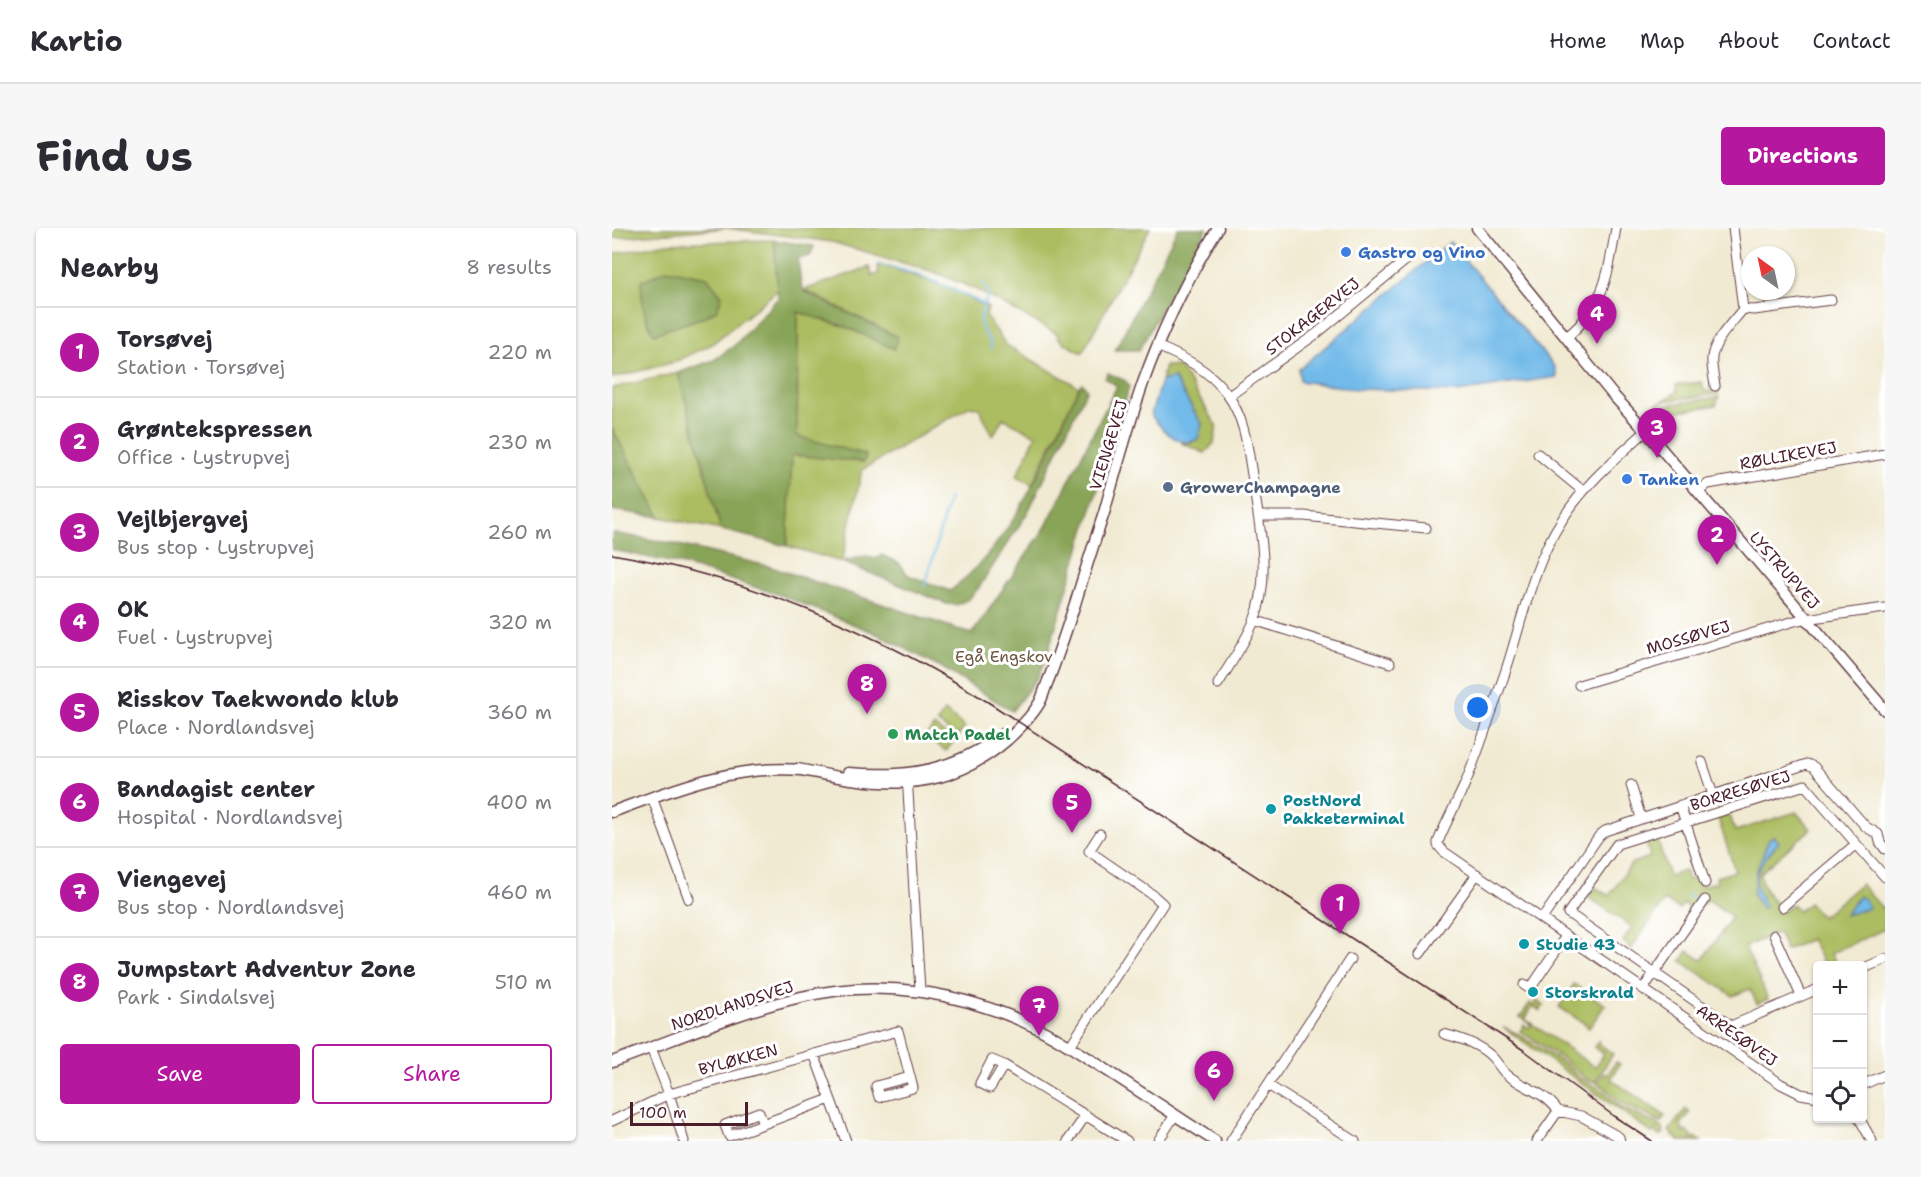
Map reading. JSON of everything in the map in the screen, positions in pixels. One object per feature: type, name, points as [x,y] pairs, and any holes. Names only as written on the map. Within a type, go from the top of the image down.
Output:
[{"type":"street","name":"VIENGEVEJ","points":[[612,812],[690,784],[738,772],[763,769],[797,769],[866,782],[908,778],[958,761],[991,743],[1017,720],[1049,679],[1143,383],[1157,346],[1185,286],[1218,228]]},
{"type":"street","name":"LYSTRUPVEJ","points":[[1477,228],[1613,395],[1885,710]]},
{"type":"street","points":[[1567,337],[1587,317],[1602,293],[1608,275],[1616,228]]},
{"type":"street","points":[[1715,386],[1712,358],[1715,347],[1743,309],[1733,228]]},
{"type":"street","name":"STOKAGERVEJ","points":[[1229,396],[1316,334],[1411,256]]},
{"type":"street","points":[[1743,309],[1754,310],[1831,300]]},
{"type":"street","points":[[1157,346],[1198,366],[1214,378],[1229,396],[1244,430],[1258,516],[1263,569],[1262,588],[1254,620],[1240,649],[1218,684]]},
{"type":"street","points":[[1538,454],[1583,491],[1646,431]]},
{"type":"street","name":"RØLLIKEVEJ","points":[[1698,492],[1707,484],[1885,454]]},
{"type":"street","name":"ARRESØVEJ","points":[[1583,491],[1562,520],[1540,562],[1481,743],[1465,784],[1437,842],[1438,846],[1784,1086],[1813,1096]]},
{"type":"street","points":[[1258,516],[1304,516],[1426,528]]},
{"type":"street","name":"MOSSØVEJ","points":[[1579,685],[1767,629],[1807,619],[1885,608]]},
{"type":"street","points":[[1254,620],[1390,663]]},
{"type":"street","name":"BORRESØVEJ","points":[[1702,762],[1713,795]]},
{"type":"street","name":"BORRESØVEJ","points":[[1542,919],[1604,831],[1810,764],[1867,829],[1878,834]]},
{"type":"street","points":[[908,778],[920,991]]},
{"type":"street","points":[[1631,785],[1641,818]]},
{"type":"street","name":"BORRESØVEJ","points":[[1654,973],[1568,913],[1617,844],[1805,785],[1885,877]]},
{"type":"street","points":[[652,797],[689,899]]},
{"type":"street","points":[[1827,810],[1841,799]]},
{"type":"street","name":"BORRESØVEJ","points":[[1680,805],[1704,883]]},
{"type":"street","points":[[1884,825],[1878,834],[1885,849]]},
{"type":"street","points":[[1070,1046],[1164,904],[1089,851],[1100,834]]},
{"type":"street","points":[[1782,907],[1856,844]]},
{"type":"street","points":[[1577,868],[1593,878]]},
{"type":"street","points":[[1420,954],[1477,874]]},
{"type":"street","points":[[1643,989],[1705,900]]},
{"type":"street","points":[[1774,935],[1801,996]]},
{"type":"street","points":[[1524,985],[1530,989],[1566,936]]},
{"type":"street","points":[[1231,1141],[1350,959]]},
{"type":"street","points":[[1867,967],[1885,959]]},
{"type":"street","points":[[1654,973],[1731,1026],[1813,991]]},
{"type":"street","name":"NORDLANDSVEJ","points":[[612,1062],[747,1013],[802,997],[858,989],[920,991],[980,1005],[1037,1028],[1070,1046],[1215,1141]]},
{"type":"street","name":"BYLØKKEN","points":[[612,1121],[669,1094],[898,1031],[910,1077]]},
{"type":"street","points":[[1444,1034],[1462,1038],[1490,1055],[1505,1073],[1542,1094],[1553,1103],[1558,1111],[1581,1116],[1619,1137],[1620,1141]]},
{"type":"street","points":[[651,1048],[684,1141]]},
{"type":"street","points":[[814,1054],[846,1141]]},
{"type":"street","points":[[1004,1065],[1127,1141]]},
{"type":"street","points":[[1867,1083],[1885,1075]]},
{"type":"street","points":[[1268,1085],[1355,1141]]},
{"type":"street","points":[[764,1124],[830,1099]]},
{"type":"street","points":[[1537,1141],[1558,1111]]},
{"type":"street","points":[[1158,1141],[1175,1114]]},
{"type":"street","points":[[1068,1141],[1086,1115]]},
{"type":"street","points":[[1861,1123],[1872,1141]]},
{"type":"green space","points":[[612,228],[726,228],[612,238]]},
{"type":"green space","points":[[726,228],[1081,228],[1086,230],[1088,228],[1150,228],[1082,353],[1064,343],[1058,334],[975,289],[934,272],[832,242]]},
{"type":"green space","points":[[1178,228],[1207,228],[1139,350],[1115,350]]},
{"type":"green space","points":[[774,240],[778,290],[712,344],[675,362],[612,378],[612,254],[667,243]]},
{"type":"green space","points":[[774,240],[814,246],[810,256],[798,259],[801,284],[805,292],[898,337],[894,349],[846,327],[798,312],[797,436],[866,455],[864,462],[792,455],[787,546],[721,530],[678,373],[714,360],[735,345],[778,298]]},
{"type":"green space","points":[[882,265],[951,288],[988,308],[986,316],[1006,345],[1079,387],[1032,485],[1017,476],[1036,435],[1003,418],[993,436],[979,408],[970,406],[862,470],[842,562],[787,546],[792,455],[864,462],[866,455],[797,437],[798,312],[846,327],[894,348],[897,337],[804,290],[869,267],[872,276],[879,273],[877,266]]},
{"type":"green space","points":[[667,269],[707,277],[722,296],[717,310],[704,317],[654,334],[645,315],[641,281]]},
{"type":"green space","points":[[1165,366],[1180,367],[1217,426],[1214,443],[1205,453],[1181,443],[1192,443],[1202,424],[1174,378],[1161,381]]},
{"type":"green space","points":[[678,373],[721,530],[660,517],[612,428],[612,388]]},
{"type":"green space","name":"Egå Engskov","points":[[1108,373],[1126,381],[1129,387],[1047,656],[1038,677],[1012,711],[941,667],[875,633],[780,595],[684,565],[612,550],[612,533],[670,543],[768,566],[972,634],[1045,528],[1117,386],[1105,378]]},
{"type":"green space","points":[[1702,382],[1704,391],[1718,390],[1721,387],[1718,394],[1664,401],[1646,411],[1677,392],[1676,385]]},
{"type":"green space","points":[[1082,383],[1087,389],[1028,512],[980,586],[969,599],[956,605],[947,604],[842,562],[865,556],[875,559],[882,555],[899,563],[908,575],[950,591],[973,571],[1010,524],[1026,498]]},
{"type":"green space","points":[[1719,397],[1716,405],[1667,413],[1654,420],[1648,414],[1666,405]]},
{"type":"green space","points":[[612,428],[660,517],[612,510]]},
{"type":"green space","points":[[945,711],[965,727],[957,737],[937,722]]},
{"type":"green space","points":[[934,726],[954,741],[946,751],[926,736]]},
{"type":"green space","points":[[1796,812],[1811,829],[1760,873],[1765,889],[1772,899],[1783,912],[1792,904],[1799,911],[1809,903],[1822,917],[1861,884],[1882,908],[1885,906],[1885,929],[1831,953],[1835,961],[1822,961],[1811,939],[1786,950],[1778,932],[1745,947],[1768,999],[1757,1004],[1750,989],[1733,996],[1681,961],[1688,951],[1702,960],[1732,917],[1709,900],[1693,911],[1683,904],[1679,909],[1665,900],[1631,949],[1623,941],[1632,927],[1588,897],[1595,887],[1609,896],[1632,863],[1650,857],[1646,841],[1657,838],[1669,876],[1685,871],[1688,880],[1698,877],[1701,886],[1717,882],[1716,877],[1735,871],[1718,818],[1730,815],[1735,831]]},
{"type":"green space","points":[[1574,984],[1605,1005],[1589,1028],[1559,1007]]},
{"type":"green space","points":[[1537,1001],[1544,1006],[1541,1006],[1540,1011],[1533,1006],[1525,1019],[1595,1067],[1604,1054],[1594,1047],[1599,1040],[1598,1043],[1613,1054],[1595,1082],[1585,1078],[1563,1059],[1520,1031],[1524,1025],[1529,1028],[1531,1025],[1520,1017],[1530,1003],[1534,1006]]},
{"type":"green space","points":[[1503,1027],[1520,1035],[1565,1064],[1580,1078],[1604,1091],[1622,1108],[1659,1125],[1658,1127],[1662,1127],[1664,1132],[1662,1135],[1657,1135],[1655,1130],[1652,1133]]},
{"type":"green space","points":[[1616,1062],[1620,1064],[1611,1079],[1665,1116],[1661,1122],[1621,1103],[1597,1083],[1604,1073],[1607,1075]]},
{"type":"green space","points":[[1686,1109],[1690,1112],[1680,1126],[1682,1131],[1692,1135],[1693,1139],[1695,1137],[1701,1141],[1679,1141],[1669,1131]]},
{"type":"water","points":[[1450,242],[1555,367],[1557,377],[1457,392],[1357,389],[1300,381],[1299,369]]},
{"type":"water","points":[[1174,378],[1202,424],[1198,439],[1192,442],[1178,440],[1160,426],[1151,415],[1161,381]]},
{"type":"water","points":[[1774,836],[1779,842],[1762,863],[1756,882],[1765,907],[1762,908],[1753,895],[1756,872],[1769,839]]},
{"type":"water","points":[[1859,896],[1866,901],[1869,908],[1845,915]]},
{"type":"waterway","points":[[878,264],[946,286],[985,305]]},
{"type":"waterway","points":[[983,283],[988,291],[980,321],[991,348]]},
{"type":"waterway","points":[[925,586],[949,498]]},
{"type":"waterway","points":[[1687,896],[1695,898]]},
{"type":"tram line","points":[[612,554],[662,564],[761,592],[856,631],[948,678],[1525,1051],[1618,1119]]},
{"type":"tram line","points":[[1612,1115],[1652,1141]]},
{"type":"place","name":"Gastro og Vino","points":[[1346,252]]},
{"type":"place","name":"OK","points":[[1597,344]]},
{"type":"place","name":"Vejlbjergvej","points":[[1657,458]]},
{"type":"place","name":"Tanken","points":[[1627,479]]},
{"type":"place","name":"GrowerChampagne","points":[[1168,487]]},
{"type":"place","name":"Grøntekspressen","points":[[1717,565]]},
{"type":"place","name":"Jumpstart Adventur Zone","points":[[867,714]]},
{"type":"place","name":"Match Padel","points":[[893,734]]},
{"type":"place","name":"PostNord Pakketerminal","points":[[1271,809]]},
{"type":"place","name":"Risskov Taekwondo klub","points":[[1072,833]]},
{"type":"place","name":"Torsøvej","points":[[1340,934]]},
{"type":"place","name":"Studie 43","points":[[1524,944]]},
{"type":"place","name":"Storskrald","points":[[1533,992]]},
{"type":"place","name":"Viengevej","points":[[1039,1036]]},
{"type":"place","name":"Bandagist center","points":[[1214,1101]]}]
